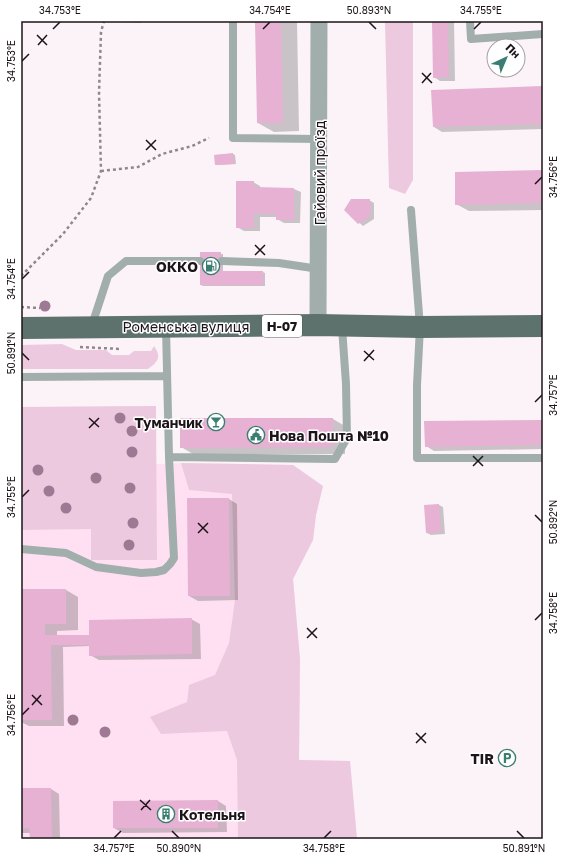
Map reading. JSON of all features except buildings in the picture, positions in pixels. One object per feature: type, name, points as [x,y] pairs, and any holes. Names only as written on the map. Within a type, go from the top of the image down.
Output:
[{"type":"main road","name":"Роменська вулиця","points":[[21,328],[318,325],[420,327],[543,326]]},
{"type":"street","name":"Гайовий проїзд","points":[[318,325],[319,21]]},
{"type":"lane","points":[[233,21],[233,138],[319,139]]},
{"type":"lane","points":[[470,21],[471,39],[543,34]]},
{"type":"lane","points":[[411,210],[420,327],[417,385],[417,458],[543,458]]},
{"type":"lane","points":[[222,260],[279,263],[319,269]]},
{"type":"lane","points":[[92,327],[108,276],[126,261],[200,261]]},
{"type":"lane","points":[[169,457],[335,459],[347,438],[346,384],[342,326]]},
{"type":"lane","points":[[21,549],[66,553],[96,567],[142,573],[164,570],[174,558],[166,376],[166,327]]},
{"type":"lane","points":[[21,377],[166,376]]},
{"type":"path","points":[[21,276],[68,228],[91,198],[101,171],[99,93],[101,32],[104,21]]},
{"type":"path","points":[[101,171],[138,167],[162,154],[192,146],[209,138]]},
{"type":"path","points":[[21,307],[40,308]]},
{"type":"shaded area","points":[[385,21],[413,21],[413,180],[405,194],[389,188]]},
{"type":"shaded area","points":[[62,344],[76,350],[106,350],[112,355],[129,355],[134,351],[151,351],[154,346],[158,353],[158,359],[148,369],[21,369],[21,345]]},
{"type":"shaded area","points":[[156,406],[156,464],[293,465],[323,486],[316,515],[313,540],[293,579],[300,659],[299,760],[350,761],[357,839],[21,839],[21,407]]},
{"type":"shaded area","points":[[156,406],[157,560],[91,560],[91,529],[21,530],[21,407]]},
{"type":"shaded area","points":[[181,463],[293,465],[323,486],[316,515],[313,540],[293,579],[300,659],[299,760],[350,761],[357,839],[238,839],[237,760],[227,731],[161,734],[150,717],[187,702],[189,685],[215,675],[229,643],[235,600],[232,494],[189,490]]},
{"type":"place","name":"ОККО","points":[[211,266]]},
{"type":"place","name":"Туманчик","points":[[216,422]]},
{"type":"place","name":"Нова Пошта №10","points":[[256,435]]},
{"type":"place","name":"TIR","points":[[507,758]]},
{"type":"place","name":"Котельня","points":[[166,814]]}]
